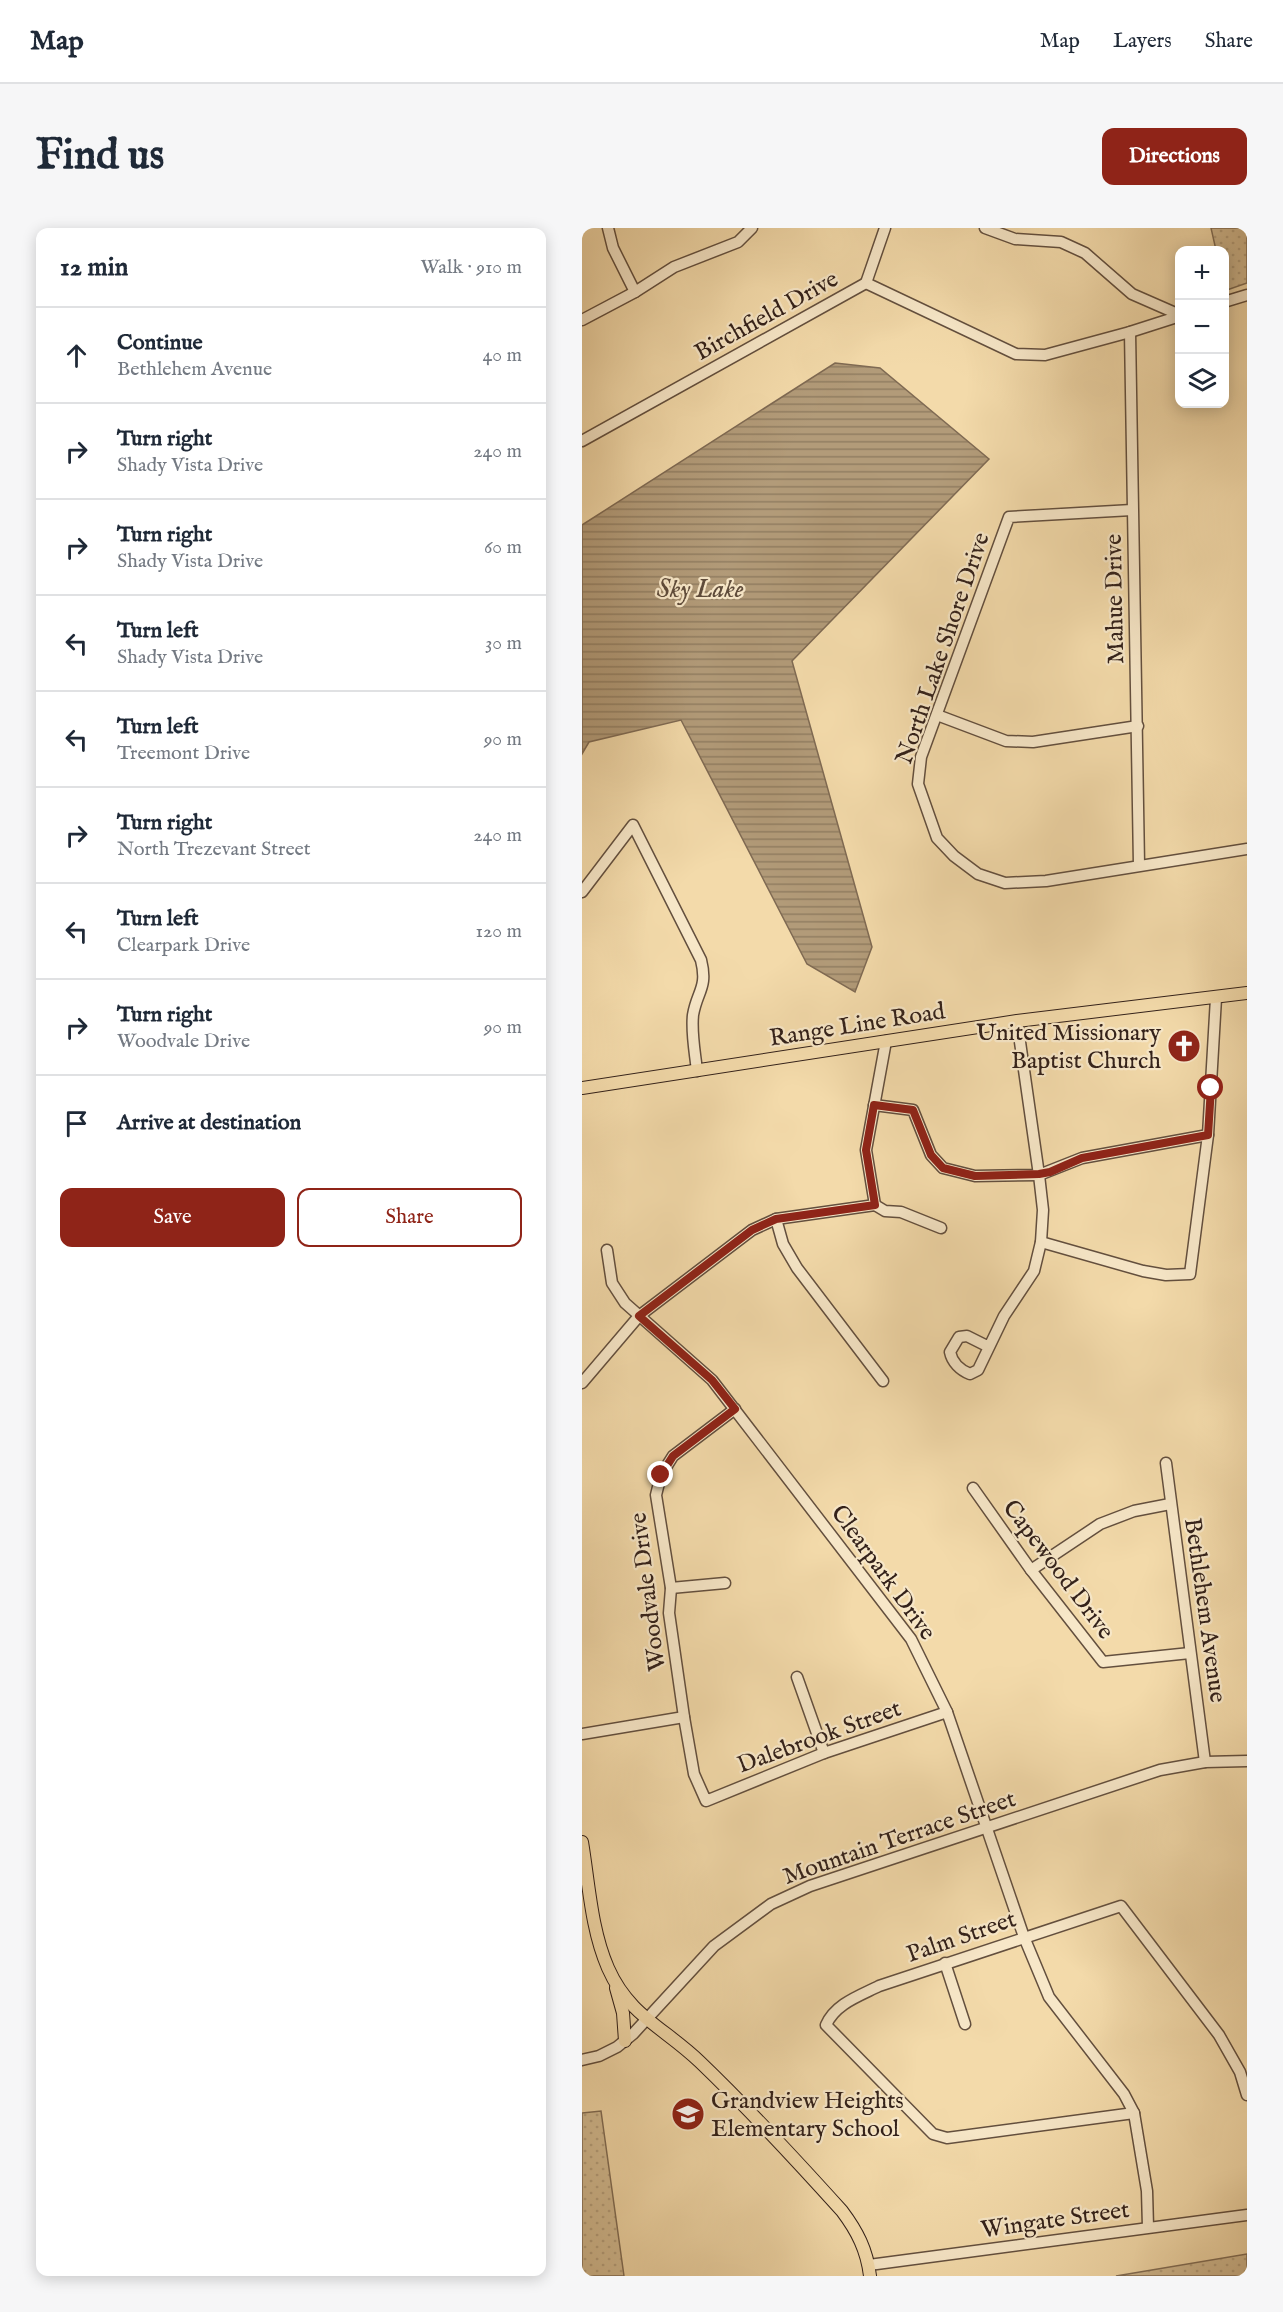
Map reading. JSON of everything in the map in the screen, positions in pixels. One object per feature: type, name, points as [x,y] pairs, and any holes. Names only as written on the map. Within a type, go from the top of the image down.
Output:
[{"type":"main road","name":"Range Line Road","points":[[582,1088],[1017,1021],[1247,993]]},
{"type":"main road","points":[[582,1842],[598,1938],[613,1975],[623,2013],[625,2041]]},
{"type":"main road","points":[[613,1975],[633,2006],[647,2020],[698,2060],[842,2211],[857,2232],[869,2271]]},
{"type":"street","points":[[608,228],[613,248],[635,292]]},
{"type":"street","points":[[582,320],[635,292],[674,267],[738,242],[752,228]]},
{"type":"street","points":[[866,283],[885,228]]},
{"type":"street","points":[[985,228],[1015,240],[1061,242],[1085,253],[1132,294],[1175,314]]},
{"type":"street","name":"Birchfield Drive","points":[[582,441],[866,283],[1016,354],[1045,355],[1175,317]]},
{"type":"street","points":[[1229,300],[1247,295]]},
{"type":"street","name":"Mahue Drive","points":[[1130,332],[1139,865]]},
{"type":"street","name":"North Lake Shore Drive","points":[[1132,510],[1009,517],[921,757],[918,784],[937,838],[954,856],[978,874],[1005,883],[1046,880],[1247,849]]},
{"type":"street","points":[[937,715],[1006,741],[1034,742],[1138,726]]},
{"type":"street","points":[[582,892],[633,825],[701,960],[704,974],[703,989],[694,1011],[692,1030],[698,1071]]},
{"type":"street","points":[[1041,1242],[1143,1271],[1166,1275],[1190,1274],[1208,1135],[1216,998]]},
{"type":"street","points":[[988,1347],[1004,1316],[1034,1270],[1041,1242],[1043,1210],[1017,1021]]},
{"type":"street","points":[[875,1205],[866,1150],[886,1041]]},
{"type":"street","points":[[874,1105],[913,1110],[931,1155],[943,1168],[975,1176],[1039,1174],[1050,1172],[1082,1158],[1208,1135]]},
{"type":"street","points":[[582,1383],[639,1316],[752,1230],[776,1219],[875,1205],[885,1211],[901,1212],[941,1228]]},
{"type":"street","points":[[776,1219],[783,1244],[798,1268],[883,1381]]},
{"type":"street","name":"Clearpark Drive","points":[[607,1250],[612,1283],[625,1303],[712,1380],[911,1639],[947,1712],[1024,1937],[1049,1997],[1124,2094],[1134,2114],[1147,2191],[1148,2228]]},
{"type":"street","name":"Woodvale Drive","points":[[706,1801],[694,1774],[684,1717],[669,1613],[671,1588],[656,1495],[661,1475],[673,1456],[735,1409]]},
{"type":"street","name":"Bethlehem Avenue","points":[[1166,1463],[1205,1762]]},
{"type":"street","name":"Capewood Drive","points":[[973,1488],[1031,1570],[1103,1662],[1190,1653]]},
{"type":"street","points":[[1031,1570],[1100,1524],[1134,1511],[1170,1504]]},
{"type":"street","points":[[671,1588],[725,1583]]},
{"type":"street","points":[[797,1677],[824,1753]]},
{"type":"street","name":"Dalebrook Street","points":[[706,1801],[824,1753],[947,1712]]},
{"type":"street","points":[[582,1734],[684,1717]]},
{"type":"street","name":"Mountain Terrace Street","points":[[582,2060],[599,2056],[625,2041],[714,1946],[771,1904],[810,1886],[1160,1770],[1205,1762],[1247,1761]]},
{"type":"street","name":"Palm Street","points":[[1134,2114],[947,2138],[933,2134],[826,2025],[830,2014],[846,2002],[879,1986],[1121,1905],[1219,2035],[1240,2072],[1247,2095]]},
{"type":"street","points":[[945,1964],[965,2024]]},
{"type":"street","name":"Wingate Street","points":[[869,2271],[1247,2215]]},
{"type":"shaded area","points":[[1211,228],[1247,228],[1247,283],[1229,289],[1229,246],[1215,246]]},
{"type":"shaded area","points":[[601,2111],[624,2276],[582,2276],[582,2113]]},
{"type":"shaded area","points":[[1247,2254],[1247,2276],[1116,2276]]},
{"type":"water","name":"Sky Lake","points":[[835,363],[880,368],[989,459],[792,661],[872,947],[855,992],[807,964],[681,720],[589,742],[582,754],[582,525]]},
{"type":"place","name":"United Missionary Baptist Church","points":[[1184,1046]]},
{"type":"place","name":"Grandview Heights Elementary School","points":[[688,2114]]},
{"type":"route","points":[[661,1475],[673,1456],[735,1409],[712,1380],[639,1316],[752,1230],[776,1219],[875,1205],[866,1150],[874,1105],[913,1110],[931,1155],[943,1168],[975,1176],[1039,1174],[1050,1172],[1082,1158],[1208,1135],[1211,1088]]}]
